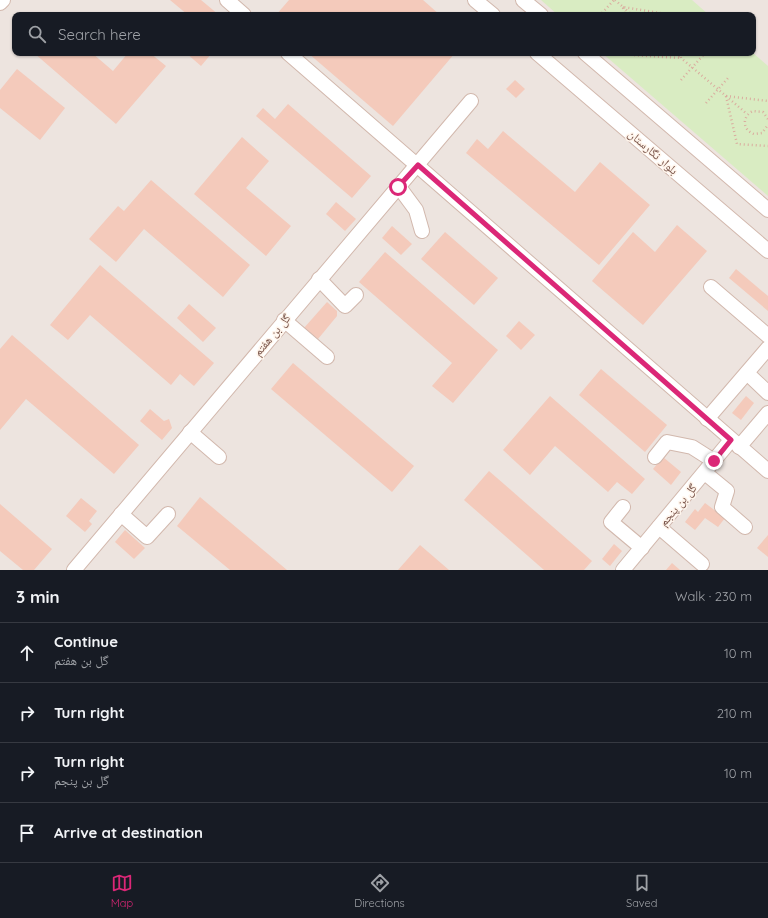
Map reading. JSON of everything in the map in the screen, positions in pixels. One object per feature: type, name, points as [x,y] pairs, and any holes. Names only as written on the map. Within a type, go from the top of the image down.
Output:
[{"type":"street","points":[[0,3],[3,0]]},
{"type":"street","points":[[227,0],[241,12]]},
{"type":"street","points":[[475,0],[489,12]]},
{"type":"street","points":[[523,0],[537,12]]},
{"type":"street","points":[[291,56],[768,471]]},
{"type":"street","name":"بلوار نگارستان","points":[[540,56],[768,251]]},
{"type":"street","points":[[588,56],[768,210]]},
{"type":"street","name":"گل بن هفتم","points":[[74,570],[284,320],[418,165],[471,101]]},
{"type":"street","points":[[398,187],[416,210],[422,231]]},
{"type":"street","points":[[319,279],[345,306],[356,295]]},
{"type":"street","points":[[711,287],[768,336]]},
{"type":"street","points":[[284,320],[327,357]]},
{"type":"street","points":[[707,419],[768,348]]},
{"type":"street","points":[[747,372],[768,393]]},
{"type":"street","name":"گل بن پنجم","points":[[623,570],[714,461],[768,413]]},
{"type":"street","points":[[190,432],[219,458]]},
{"type":"street","points":[[655,457],[667,442],[692,447],[714,461]]},
{"type":"street","points":[[705,473],[727,491],[722,507],[745,527]]},
{"type":"street","points":[[623,507],[611,522],[642,548]]},
{"type":"street","points":[[121,514],[147,537],[168,514]]},
{"type":"street","points":[[659,527],[702,564]]},
{"type":"path","points":[[603,12],[614,0],[629,12]]},
{"type":"path","points":[[623,7],[624,12]]},
{"type":"path","points":[[623,7],[654,12]]},
{"type":"path","points":[[648,56],[681,58],[747,114]]},
{"type":"path","points":[[681,80],[702,56]]},
{"type":"path","points":[[706,103],[728,78]]},
{"type":"path","points":[[726,96],[768,101]]},
{"type":"path","points":[[726,96],[737,144],[768,146]]},
{"type":"path","points":[[768,119],[761,111],[753,111],[747,114],[744,123],[746,129],[750,133],[758,134],[767,131],[768,125]]},
{"type":"shaded area","points":[[0,0],[768,0],[768,570],[0,570]]},
{"type":"green space","points":[[541,0],[692,0],[706,12],[555,12]]},
{"type":"green space","points":[[605,56],[756,56],[768,66],[768,196]]},
{"type":"building","points":[[170,0],[201,0],[215,12],[184,12]]},
{"type":"building","points":[[289,0],[423,0],[437,12],[279,12]]},
{"type":"building","points":[[37,56],[96,56],[113,71],[126,56],[154,56],[166,66],[116,124]]},
{"type":"building","points":[[189,56],[209,56],[201,66]]},
{"type":"building","points":[[311,56],[452,56],[393,126]]},
{"type":"building","points":[[17,69],[65,108],[40,140],[0,108],[0,90]]},
{"type":"building","points":[[515,80],[525,89],[516,98],[506,89]]},
{"type":"building","points":[[288,104],[371,176],[352,198],[256,116],[263,108],[275,119]]},
{"type":"building","points":[[503,131],[575,192],[600,162],[650,205],[599,265],[466,153],[477,139],[488,149]]},
{"type":"building","points":[[242,137],[269,161],[246,188],[291,226],[266,256],[194,194]]},
{"type":"building","points":[[151,180],[250,265],[223,297],[144,229],[116,262],[89,239],[118,206],[124,211]]},
{"type":"building","points":[[336,202],[356,219],[345,231],[326,214]]},
{"type":"building","points":[[677,225],[707,251],[643,325],[592,281],[633,232],[655,252]]},
{"type":"building","points":[[392,226],[412,244],[401,255],[382,238]]},
{"type":"building","points":[[445,232],[498,278],[474,305],[421,259]]},
{"type":"building","points":[[385,252],[498,350],[453,403],[432,386],[452,363],[359,282]]},
{"type":"building","points":[[100,265],[214,363],[194,386],[180,374],[171,385],[90,315],[68,340],[50,325]]},
{"type":"building","points":[[736,269],[768,296],[768,311],[729,278]]},
{"type":"building","points":[[327,302],[337,311],[337,316],[318,339],[304,328]]},
{"type":"building","points":[[189,304],[216,328],[203,342],[177,318]]},
{"type":"building","points":[[519,321],[535,335],[521,350],[506,336]]},
{"type":"building","points":[[12,335],[139,445],[114,474],[26,399],[0,430],[0,349]]},
{"type":"building","points":[[293,363],[414,466],[392,492],[271,389]]},
{"type":"building","points":[[601,369],[667,425],[645,452],[579,395]]},
{"type":"building","points":[[550,396],[645,479],[632,494],[617,482],[608,492],[555,446],[530,475],[503,450]]},
{"type":"building","points":[[746,396],[754,403],[741,420],[732,413]]},
{"type":"building","points":[[150,409],[164,421],[169,419],[172,428],[162,440],[140,421]]},
{"type":"building","points":[[663,457],[681,472],[671,485],[653,469]]},
{"type":"building","points":[[489,471],[592,561],[584,570],[544,570],[464,500]]},
{"type":"building","points":[[200,497],[287,570],[230,570],[177,526]]},
{"type":"building","points":[[81,498],[97,511],[89,521],[92,524],[85,532],[66,516]]},
{"type":"building","points":[[705,503],[725,518],[718,527],[705,518],[695,530],[685,522],[695,509],[698,512]]},
{"type":"building","points":[[0,504],[52,549],[34,570],[23,570],[0,551]]},
{"type":"building","points":[[125,530],[145,548],[134,559],[115,542]]},
{"type":"building","points":[[768,535],[768,557],[757,548]]},
{"type":"building","points":[[614,544],[622,551],[610,566],[602,559]]},
{"type":"building","points":[[420,545],[449,570],[398,570]]},
{"type":"building","points":[[672,563],[680,570],[666,570]]},
{"type":"route","points":[[398,187],[418,165],[731,440],[714,461]]}]
